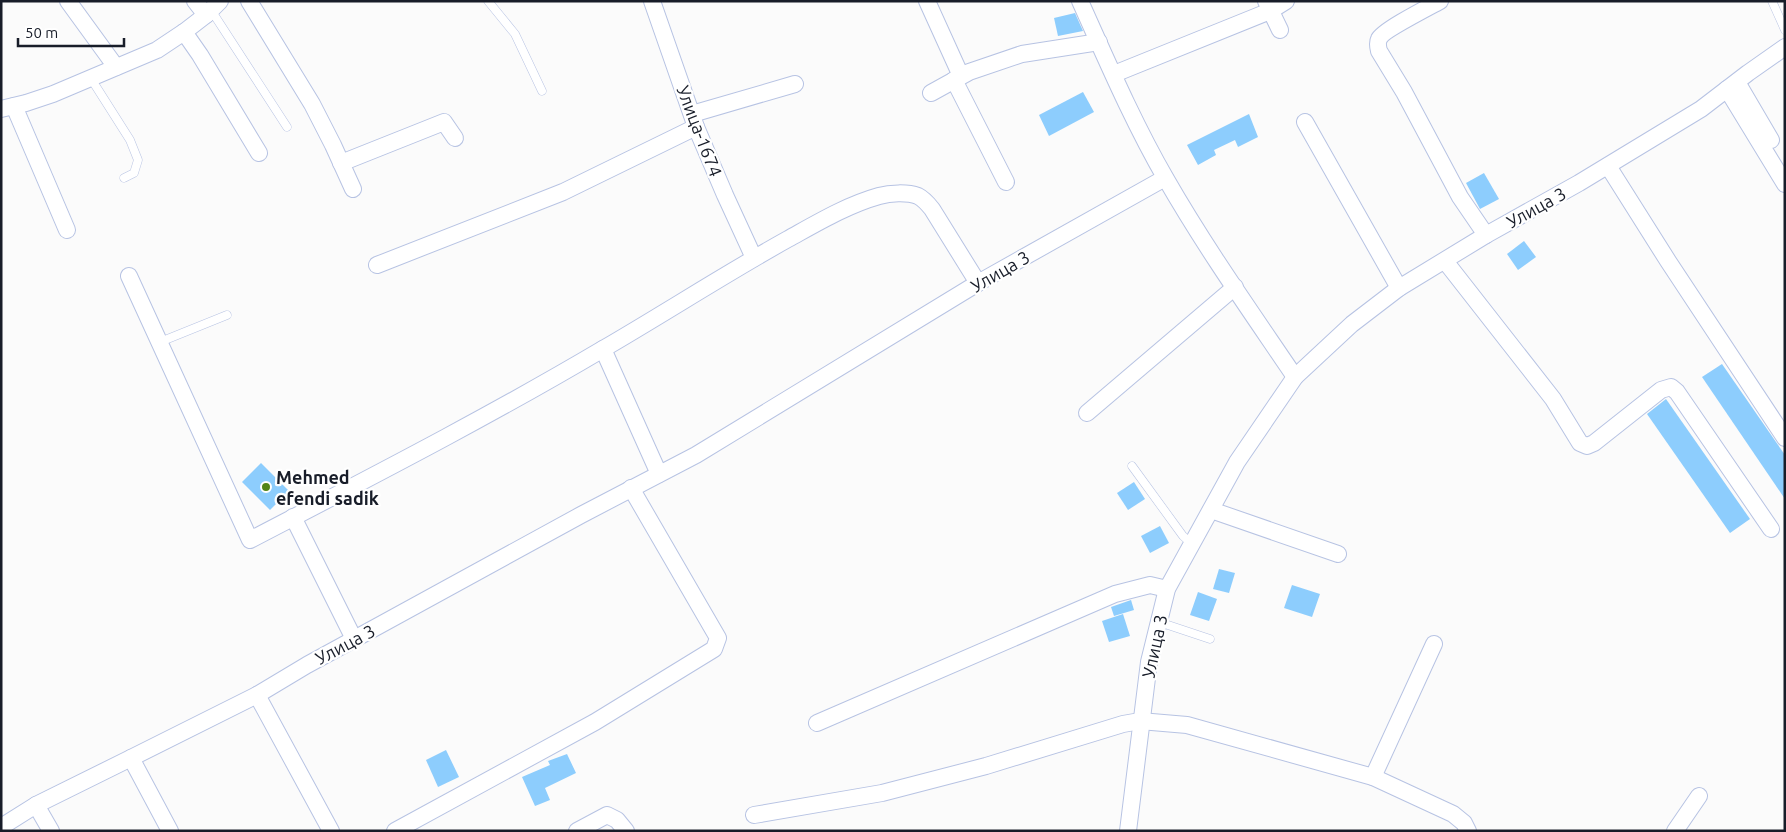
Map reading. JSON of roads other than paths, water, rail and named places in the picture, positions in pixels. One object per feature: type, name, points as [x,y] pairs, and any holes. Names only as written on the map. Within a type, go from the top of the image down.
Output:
[{"type":"street","points":[[68,1],[116,68]]},
{"type":"street","points":[[68,230],[8,107],[54,94],[157,50],[213,9],[196,1]]},
{"type":"street","points":[[249,1],[312,104],[353,189]]},
{"type":"street","name":"Улица-1674","points":[[652,1],[694,120],[754,258]]},
{"type":"street","points":[[927,1],[957,78],[1006,182]]},
{"type":"street","points":[[1080,1],[1124,98],[1165,178],[1295,377]]},
{"type":"street","points":[[1114,74],[1268,6],[1286,1]]},
{"type":"street","points":[[1430,4],[1381,36],[1378,44],[1380,51],[1460,197],[1486,235]]},
{"type":"street","points":[[1268,6],[1280,30]]},
{"type":"street","points":[[184,32],[259,153]]},
{"type":"street","points":[[931,93],[969,72],[1022,54],[1099,42]]},
{"type":"street","name":"Улица 3","points":[[1128,831],[1140,721],[1149,662],[1166,589],[1237,462],[1295,377],[1352,324],[1399,288],[1486,235],[1608,166],[1701,109],[1785,48]]},
{"type":"street","points":[[377,265],[555,195],[694,120],[795,84]]},
{"type":"street","points":[[1732,85],[1784,162]]},
{"type":"street","points":[[1732,85],[1785,184]]},
{"type":"street","points":[[341,163],[444,122],[454,138]]},
{"type":"street","points":[[1305,122],[1399,288]]},
{"type":"street","points":[[1608,166],[1668,261],[1785,438]]},
{"type":"street","name":"Улица 3","points":[[1,827],[36,805],[257,695],[354,639],[696,455],[978,283],[1165,178]]},
{"type":"street","points":[[129,276],[250,540],[397,464],[603,349],[754,258],[852,206],[881,195],[907,194],[917,196],[926,202],[978,283]]},
{"type":"street","points":[[1445,261],[1554,399],[1580,443],[1587,446],[1594,443],[1662,390],[1671,387],[1677,392],[1771,529]]},
{"type":"street","points":[[1087,413],[1235,286]]},
{"type":"street","points":[[603,349],[659,474]]},
{"type":"street","points":[[395,831],[594,722],[714,649],[718,638],[632,488]]},
{"type":"street","points":[[1211,510],[1338,554]]},
{"type":"street","points":[[293,517],[354,639]]},
{"type":"street","points":[[817,723],[1115,594],[1150,585],[1166,589]]},
{"type":"street","points":[[1373,777],[1434,644]]},
{"type":"street","points":[[257,695],[331,831]]},
{"type":"street","points":[[754,815],[882,794],[986,766],[1123,724],[1140,721],[1187,725],[1373,777],[1453,814],[1464,823],[1468,831]]},
{"type":"street","points":[[131,758],[170,831]]},
{"type":"street","points":[[1676,831],[1699,796]]},
{"type":"street","points":[[36,805],[51,831]]},
{"type":"street","points":[[577,831],[607,816],[617,820],[626,831]]},
{"type":"lane","points":[[488,1],[515,34],[542,91]]},
{"type":"lane","points":[[1772,1],[1785,30]]},
{"type":"lane","points":[[213,9],[287,127]]},
{"type":"lane","points":[[90,77],[130,140],[138,160],[134,172],[124,178]]},
{"type":"lane","points":[[160,342],[227,315]]},
{"type":"lane","points":[[1132,466],[1183,536],[1192,544]]},
{"type":"lane","points":[[1158,622],[1210,639]]},
{"type":"place","name":"Mehmed efendi sadik","points":[[266,487]]}]
